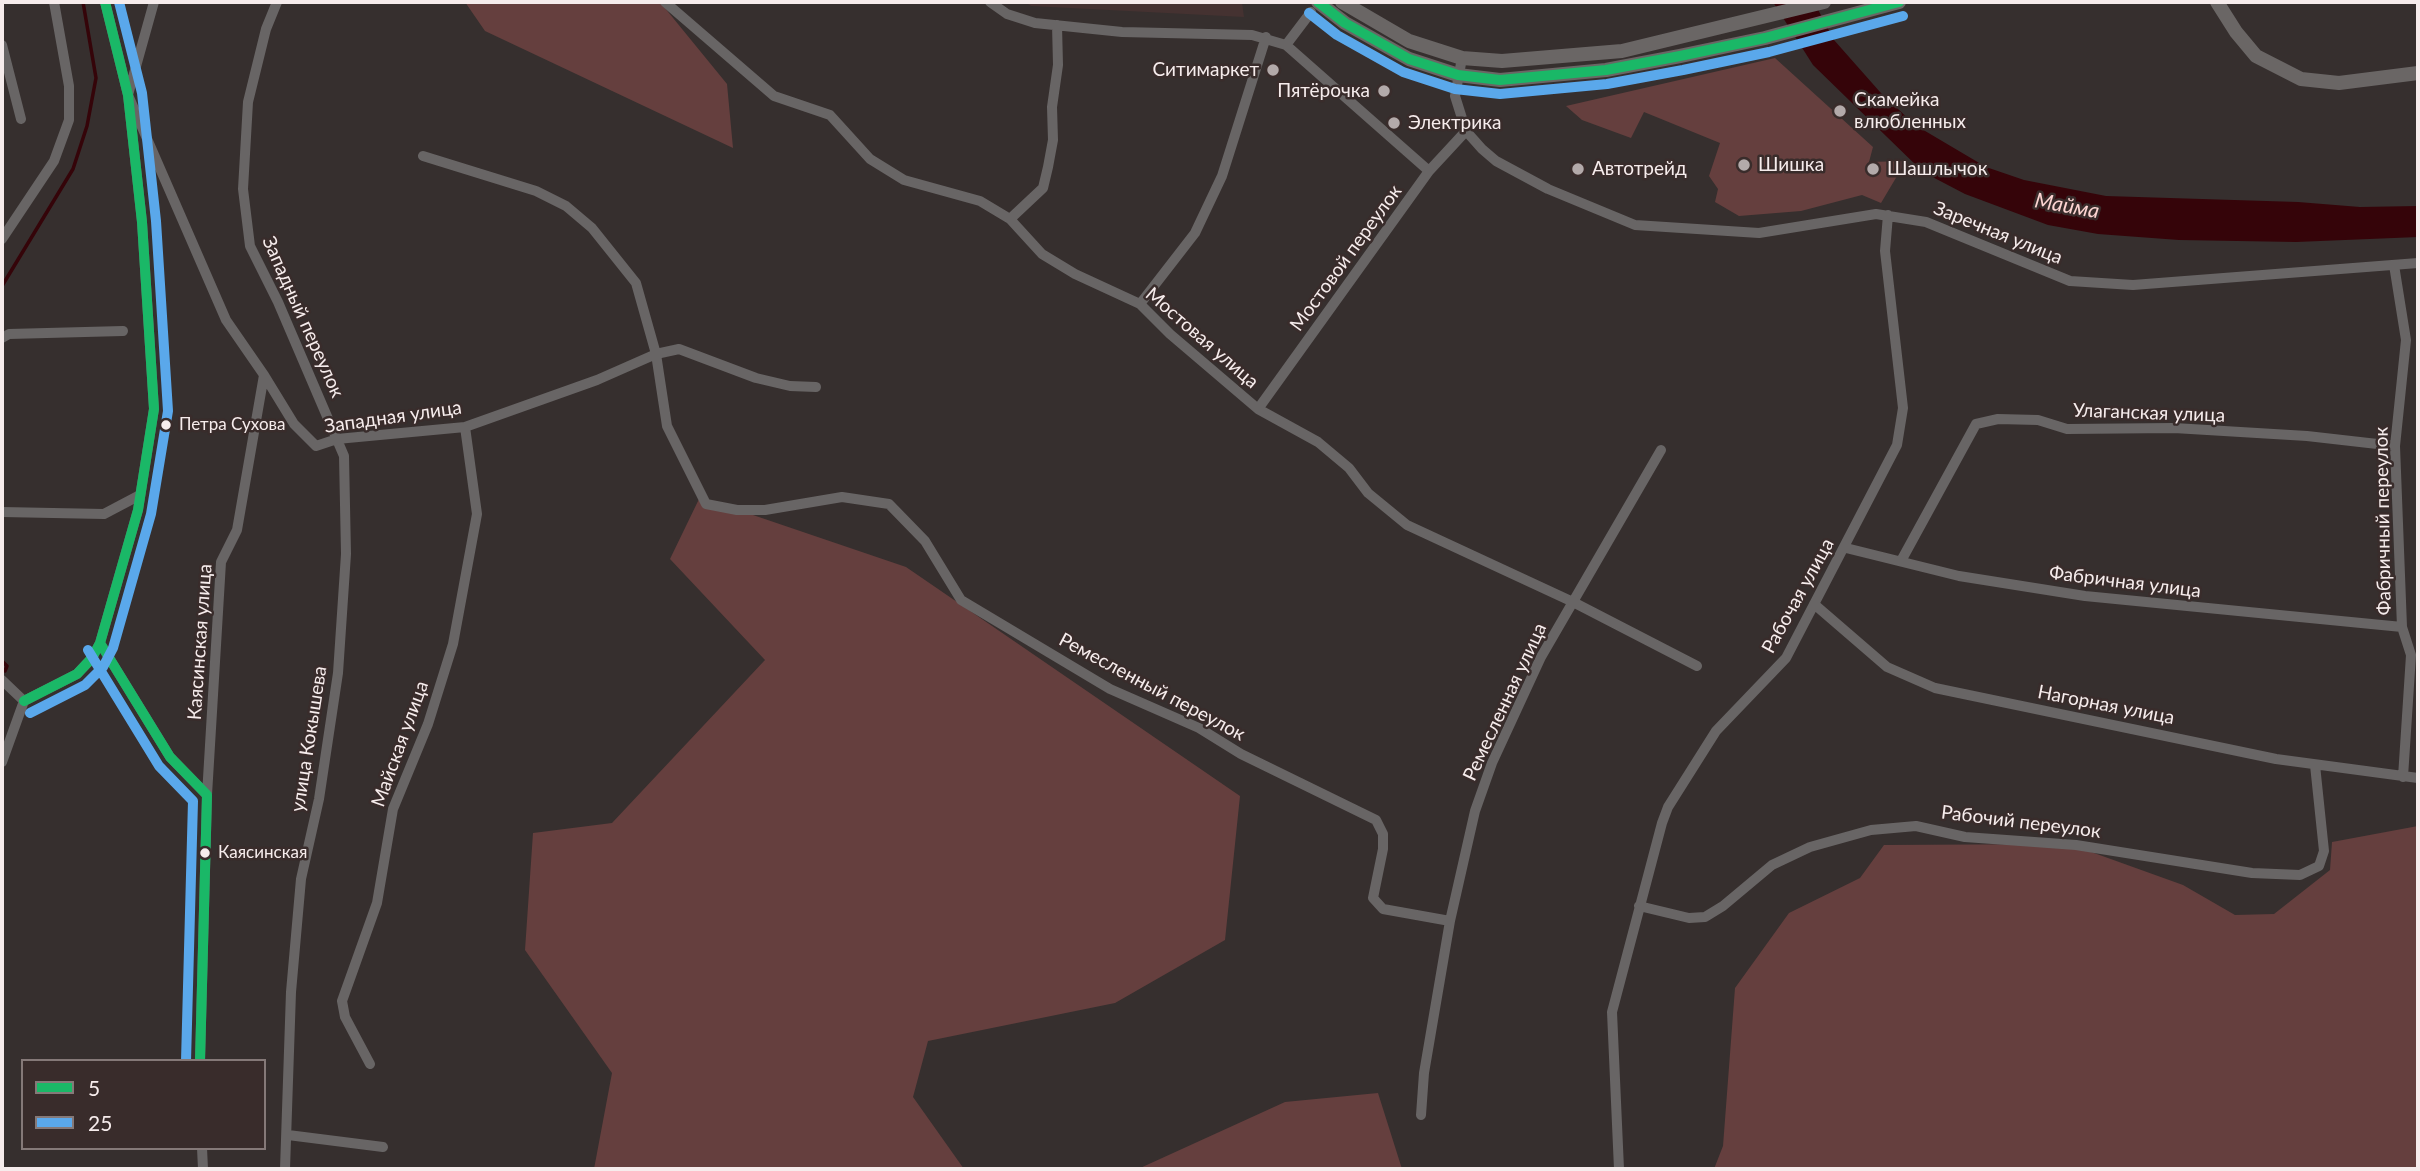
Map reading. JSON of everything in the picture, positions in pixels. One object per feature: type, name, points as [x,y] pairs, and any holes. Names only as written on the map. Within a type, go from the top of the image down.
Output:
[{"type":"main road","points":[[1342,2],[1409,41],[1462,58],[1502,61],[1622,51],[1824,2]]},
{"type":"main road","points":[[2217,2],[2256,56],[2301,79],[2339,83],[2418,73]]},
{"type":"main road","points":[[2225,2],[2258,49],[2301,72],[2331,76],[2418,65]]},
{"type":"main road","points":[[1314,7],[1398,53],[1458,75],[1500,80],[1606,70],[1765,38],[1892,4]]},
{"type":"street","points":[[2,239],[54,161],[69,120],[69,86],[54,2]]},
{"type":"street","points":[[2,762],[24,701],[77,674],[92,658],[100,643],[140,495],[154,409],[142,222],[128,95],[105,2]]},
{"type":"street","points":[[153,2],[128,95],[226,320],[264,375]]},
{"type":"street","name":"Западный переулок","points":[[277,2],[266,29],[248,102],[243,189],[250,246],[278,302],[337,439]]},
{"type":"street","name":"Мостовая улица","points":[[666,2],[774,96],[831,114],[870,159],[904,180],[980,201],[1010,219],[1042,254],[1075,274],[1140,304],[1170,334],[1258,409],[1318,442],[1349,468],[1368,492],[1407,525],[1573,602],[1697,666]]},
{"type":"street","points":[[990,2],[1007,14],[1035,23],[1266,37],[1286,45],[1429,171]]},
{"type":"street","points":[[1286,45],[1314,7]]},
{"type":"street","points":[[1010,219],[1043,188],[1053,140],[1052,107],[1058,65],[1057,25]]},
{"type":"street","points":[[1140,304],[1195,233],[1222,176],[1266,37]]},
{"type":"street","points":[[2,45],[21,120]]},
{"type":"street","points":[[1462,58],[1454,96],[1466,131]]},
{"type":"street","name":"Мостовой переулок","points":[[1258,409],[1429,171],[1466,131]]},
{"type":"street","name":"Заречная улица","points":[[1466,131],[1482,149],[1513,171],[1548,189],[1635,225],[1759,233],[1842,218],[1888,215],[1926,222],[2070,281],[2133,285],[2418,263]]},
{"type":"street","points":[[423,156],[536,191],[565,206],[592,228],[636,283],[646,310],[656,354],[679,349],[755,378],[790,386],[817,387]]},
{"type":"street","name":"Рабочая улица","points":[[1619,1169],[1612,1012],[1668,807],[1716,731],[1747,695],[1772,676],[1786,658],[1846,548],[1897,445],[1903,408],[1885,251],[1888,215]]},
{"type":"street","name":"Фабричный переулок","points":[[2394,265],[2406,340],[2395,446],[2402,627],[2411,655],[2403,777]]},
{"type":"street","points":[[2,338],[9,334],[123,331]]},
{"type":"street","name":"Западная улица","points":[[264,375],[294,424],[317,446],[337,439],[465,427],[597,380],[656,354]]},
{"type":"street","name":"Ремесленный переулок","points":[[656,354],[667,426],[706,505],[737,510],[765,510],[842,497],[889,504],[925,541],[961,600],[1111,689],[1199,728],[1241,754],[1376,820],[1383,834],[1383,849],[1373,898],[1382,909],[1450,921]]},
{"type":"street","name":"Каясинская улица","points":[[200,1059],[207,795],[221,562],[237,530],[264,375]]},
{"type":"street","name":"Улаганская улица","points":[[1901,561],[1976,424],[1998,419],[2038,420],[2067,429],[2174,428],[2307,436],[2395,446]]},
{"type":"street","name":"Майская улица","points":[[370,1064],[345,1017],[342,1000],[377,903],[393,809],[428,724],[453,644],[477,514],[465,427]]},
{"type":"street","name":"улица Кокышева","points":[[285,1169],[291,992],[301,879],[319,799],[338,673],[346,554],[344,456],[337,439]]},
{"type":"street","name":"Ремесленная улица","points":[[1421,1115],[1424,1073],[1450,921],[1475,811],[1492,763],[1541,657],[1661,450]]},
{"type":"street","points":[[2,512],[104,514],[140,495]]},
{"type":"street","name":"Фабричная улица","points":[[1846,548],[1959,576],[2085,596],[2402,627]]},
{"type":"street","name":"Нагорная улица","points":[[1814,604],[1887,667],[1935,688],[2315,765],[2418,778]]},
{"type":"street","points":[[100,643],[170,757],[207,795]]},
{"type":"street","points":[[2,680],[24,701]]},
{"type":"street","name":"Рабочий переулок","points":[[1639,906],[1689,918],[1705,917],[1723,906],[1772,865],[1810,847],[1871,830],[1916,825],[1965,837],[2076,845],[2252,873],[2300,875],[2319,866],[2324,851],[2315,765]]},
{"type":"street","points":[[288,1135],[383,1147]]},
{"type":"street","points":[[202,1150],[203,1169]]},
{"type":"shaded area","points":[[465,2],[660,2],[727,84],[733,148],[485,31]]},
{"type":"shaded area","points":[[1025,2],[1242,2],[1244,17],[1031,6]]},
{"type":"shaded area","points":[[1775,58],[1873,147],[1869,162],[1906,161],[1881,203],[1862,195],[1801,211],[1739,216],[1715,202],[1718,189],[1709,176],[1720,143],[1644,112],[1631,138],[1582,120],[1566,106]]},
{"type":"shaded area","points":[[700,497],[906,567],[1240,796],[1225,940],[1115,1003],[928,1041],[913,1097],[964,1169],[594,1169],[612,1073],[525,950],[533,833],[612,823],[765,660],[670,559]]},
{"type":"shaded area","points":[[2418,826],[2418,1169],[1714,1169],[1723,1146],[1735,988],[1789,913],[1860,878],[1884,845],[2069,844],[2183,885],[2235,915],[2274,914],[2330,870],[2332,842]]},
{"type":"shaded area","points":[[1378,1093],[1402,1169],[1138,1169],[1285,1102]]},
{"type":"water","name":"Майма","points":[[1773,2],[1814,2],[1834,40],[1880,92],[1915,125],[1986,167],[2024,180],[2106,196],[2298,202],[2360,207],[2418,206],[2418,237],[2296,242],[2179,240],[2098,234],[2048,225],[1965,194],[1923,172],[1813,65]]},
{"type":"waterway","points":[[2,286],[73,169],[87,126],[96,78],[83,2]]},
{"type":"waterway","points":[[2,661],[7,666],[5,671]]},
{"type":"transit line","name":"5","points":[[24,701],[77,674],[92,658],[100,643],[138,510],[154,409],[142,222],[128,95],[105,2]]},
{"type":"transit line","name":"25","points":[[30,713],[85,685],[103,667],[113,648],[151,514],[168,411],[156,221],[142,93],[119,2]]},
{"type":"transit line","name":"5","points":[[1318,2],[1345,23],[1409,59],[1458,75],[1500,80],[1606,70],[1680,56],[1765,38],[1899,2]]},
{"type":"transit line","name":"25","points":[[1309,13],[1337,35],[1403,72],[1455,89],[1500,94],[1607,84],[1683,70],[1769,52],[1903,16]]},
{"type":"transit line","name":"5","points":[[100,643],[170,757],[207,795],[200,1059]]},
{"type":"transit line","name":"25","points":[[88,650],[159,766],[193,801],[186,1059]]},
{"type":"place","name":"Ситимаркет","points":[[1273,70]]},
{"type":"place","name":"Пятёрочка","points":[[1384,91]]},
{"type":"place","name":"Скамейка влюбленных","points":[[1840,111]]},
{"type":"place","name":"Электрика","points":[[1394,123]]},
{"type":"place","name":"Шишка","points":[[1744,165]]},
{"type":"place","name":"Автотрейд","points":[[1578,169]]},
{"type":"place","name":"Шашлычок","points":[[1873,169]]},
{"type":"place","name":"Петра Сухова","points":[[166,425]]},
{"type":"place","name":"Каясинская","points":[[205,853]]}]
